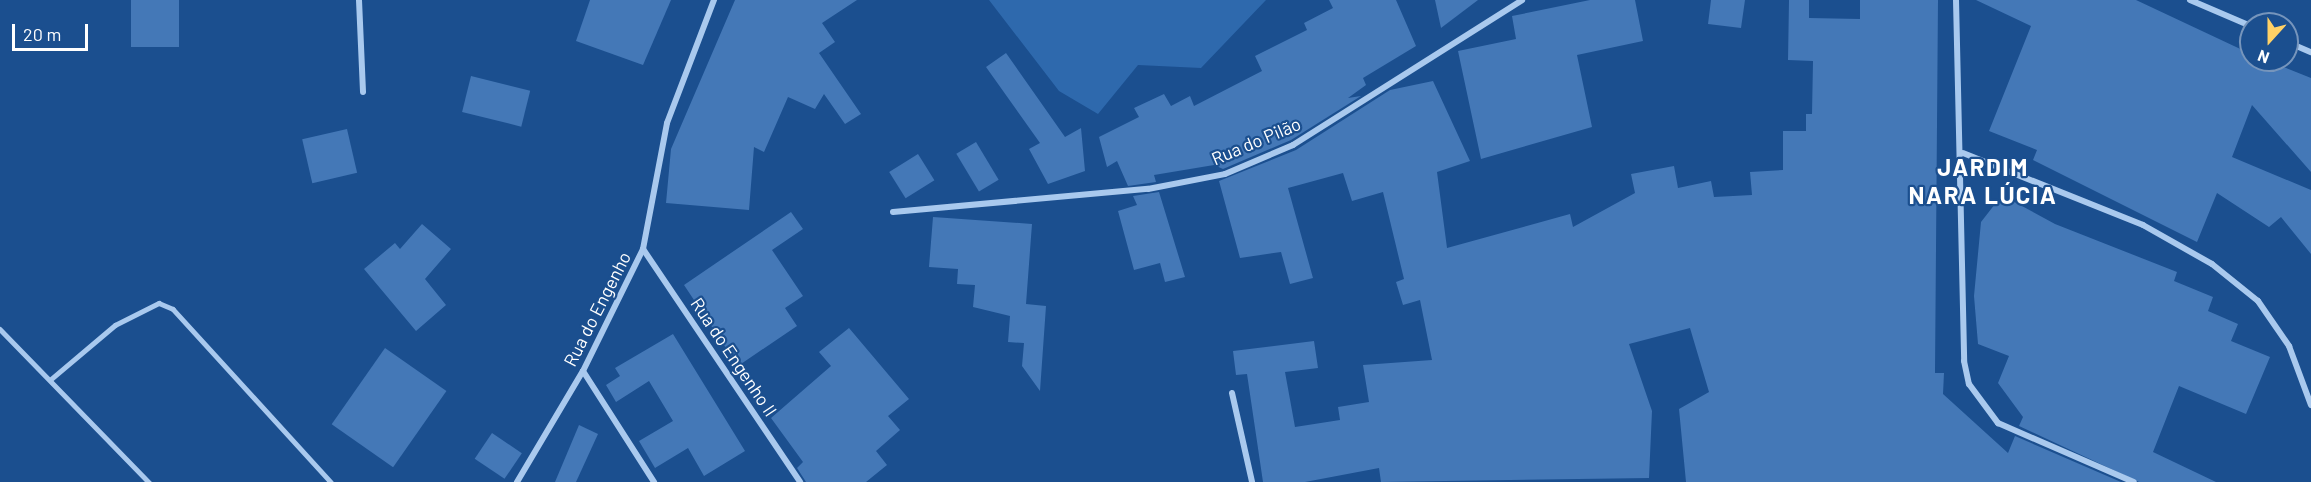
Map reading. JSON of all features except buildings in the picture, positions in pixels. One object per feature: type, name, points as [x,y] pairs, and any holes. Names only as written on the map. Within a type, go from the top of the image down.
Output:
[{"type":"street","points":[[360,0],[363,92]]},
{"type":"street","name":"Rua do Engenho","points":[[517,482],[583,371],[644,249],[668,123],[714,0]]},
{"type":"street","name":"Rua do Pilão","points":[[893,212],[1148,189],[1224,174],[1293,145],[1522,0]]},
{"type":"street","points":[[1956,0],[1963,153],[1964,361],[1969,384],[1998,423],[2134,482]]},
{"type":"street","points":[[2190,0],[2239,21]]},
{"type":"street","points":[[1963,153],[2143,225],[2212,264],[2258,301],[2289,346],[2311,405]]},
{"type":"street","name":"Rua do Engenho II","points":[[644,249],[800,482]]},
{"type":"street","points":[[583,371],[654,482]]},
{"type":"street","points":[[1232,393],[1252,482]]},
{"type":"lane","points":[[50,380],[115,325],[159,303],[173,309],[331,482]]},
{"type":"lane","points":[[0,328],[149,482]]},
{"type":"shaded area","points":[[989,0],[1266,0],[1201,68],[1138,65],[1098,114],[1059,91]]},
{"type":"district","name":"JARDIM NARA LÚCIA","points":[[1983,181]]}]
